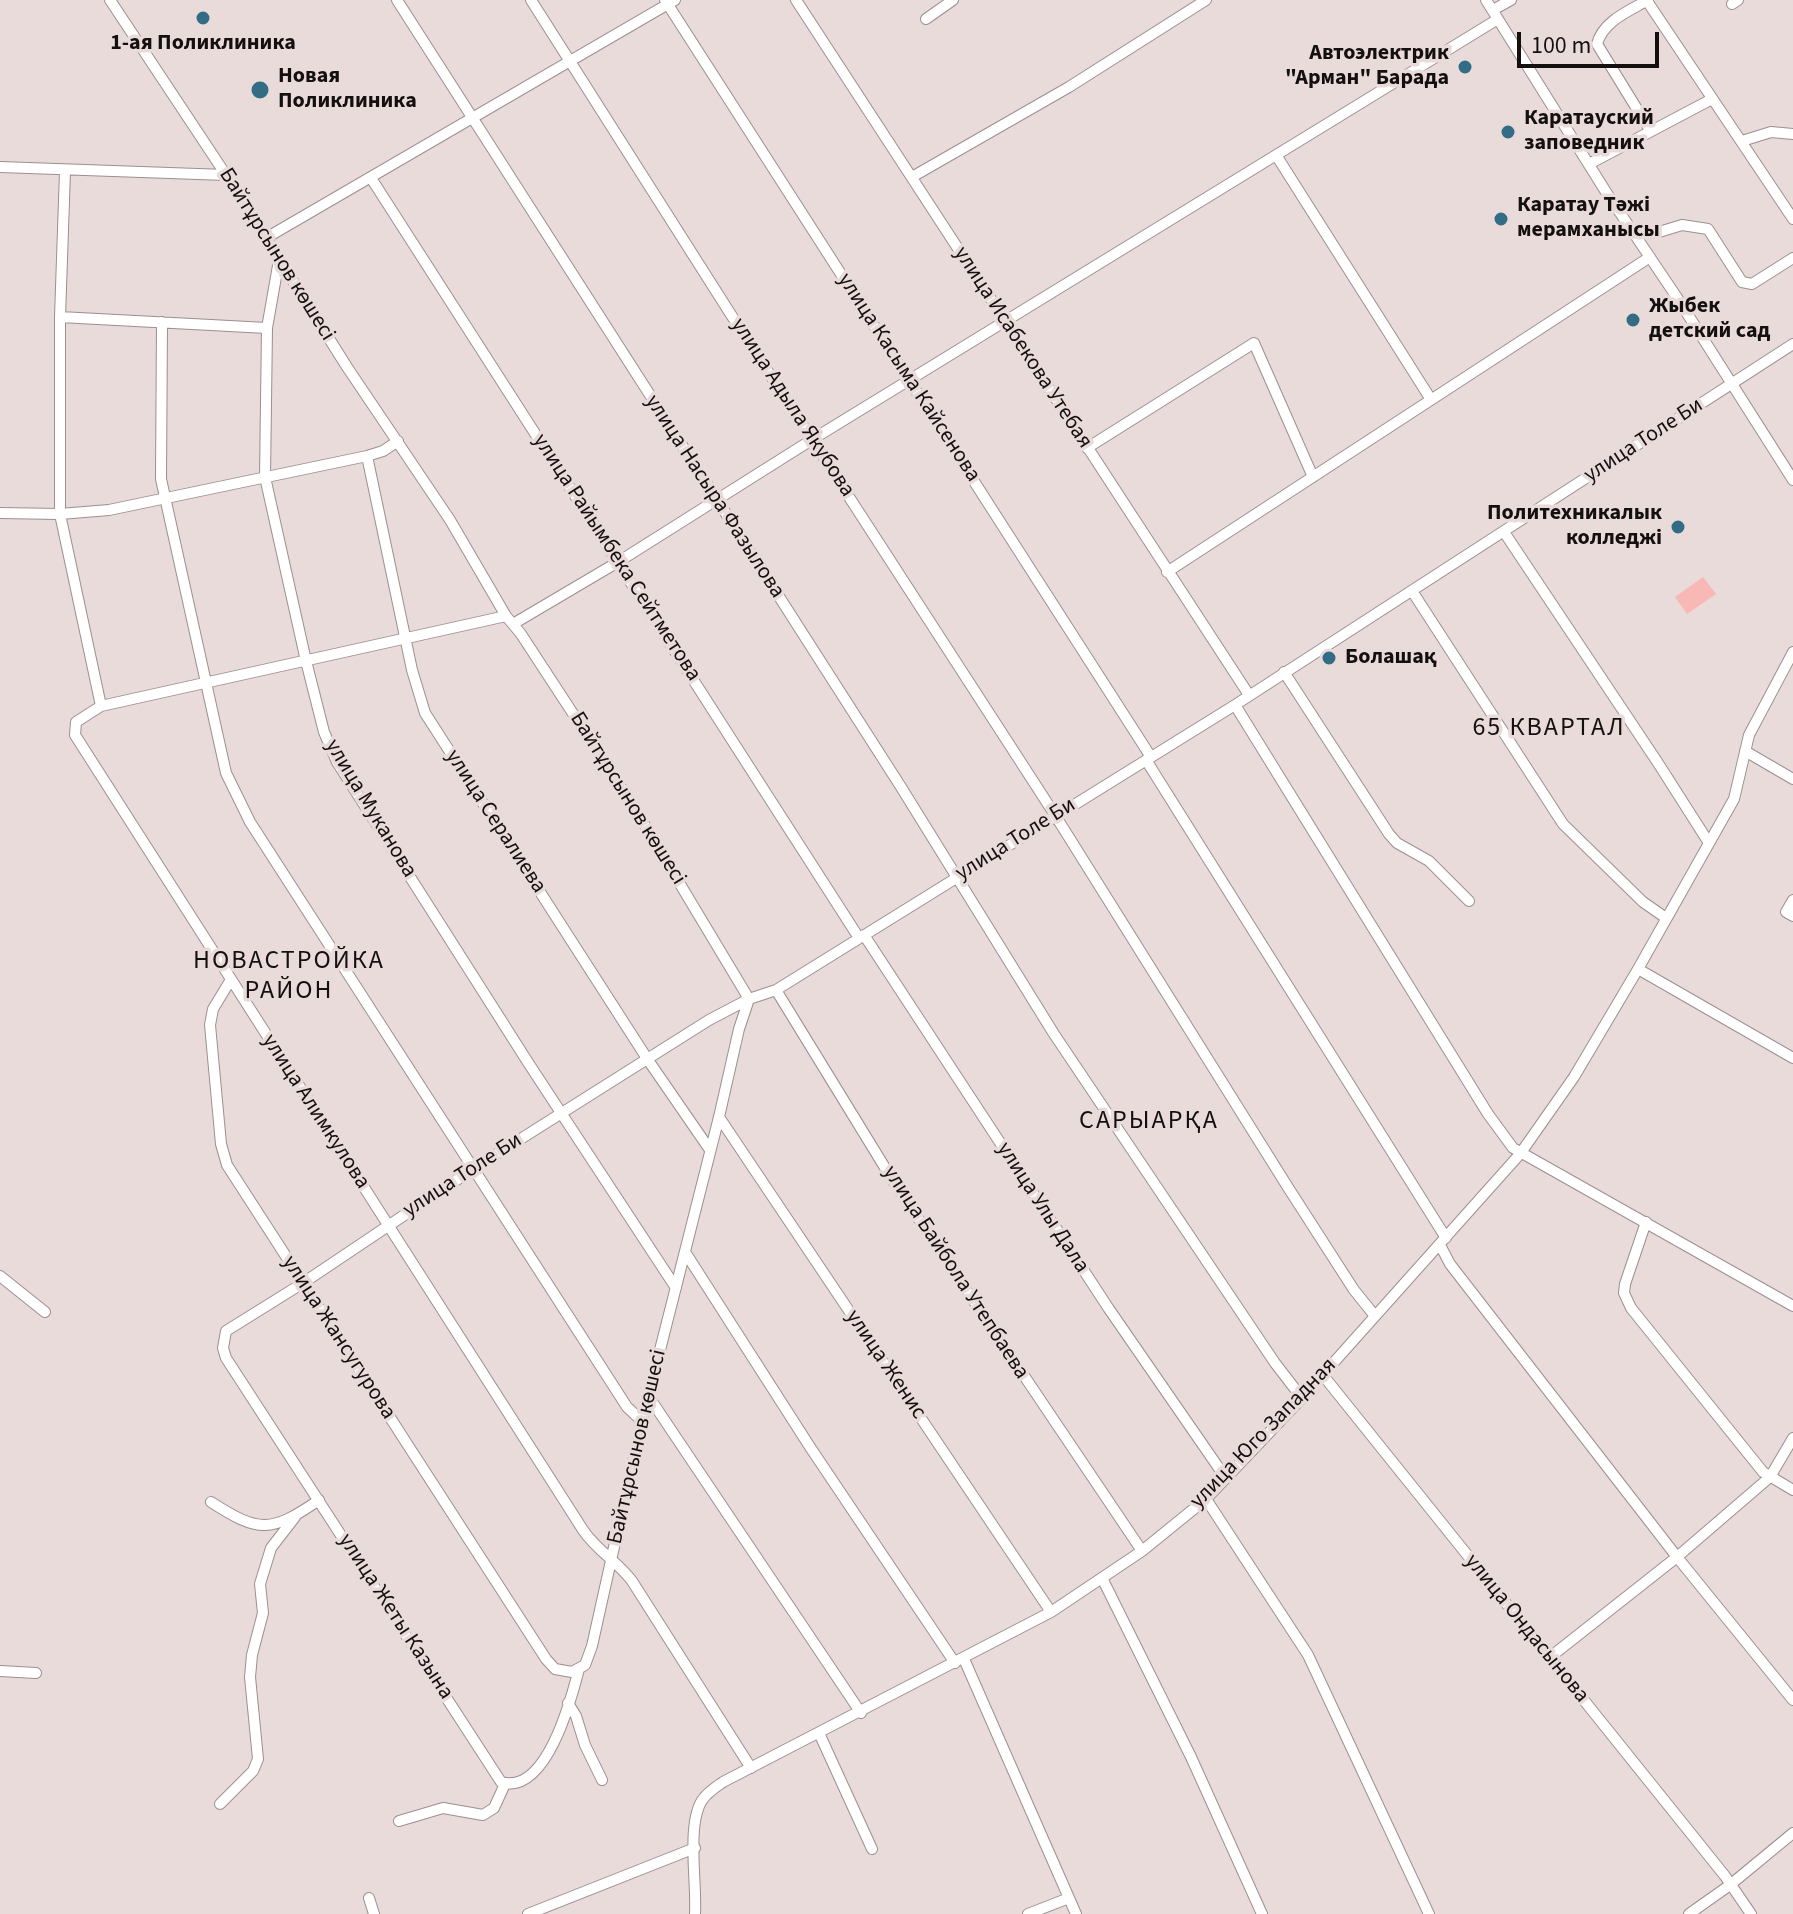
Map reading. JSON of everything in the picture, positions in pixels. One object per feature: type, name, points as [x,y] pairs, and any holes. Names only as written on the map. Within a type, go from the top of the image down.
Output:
[{"type":"street","name":"Байтұрсынов көшесі","points":[[110,0],[632,804],[749,999],[642,1421],[592,1646],[585,1665],[579,1669]]},
{"type":"street","name":"улица Насыра Фазылова","points":[[397,0],[957,876],[1054,1034],[1275,1363],[1302,1398]]},
{"type":"street","name":"улица Адыла Якубова","points":[[531,0],[1055,815],[1289,1189],[1354,1290],[1375,1316]]},
{"type":"street","name":"улица Исабекова Утебая","points":[[796,0],[1249,695]]},
{"type":"street","points":[[926,19],[953,0]]},
{"type":"street","points":[[912,177],[1069,87],[1206,0]]},
{"type":"street","points":[[1486,0],[1793,480]]},
{"type":"street","points":[[65,171],[60,317],[60,514],[101,706],[406,638],[510,620],[618,562],[1276,155],[1496,15],[1511,0]]},
{"type":"street","points":[[1650,130],[1597,44],[1612,21],[1648,0],[1793,219]]},
{"type":"street","points":[[266,238],[669,1]]},
{"type":"street","name":"улица Касыма Кайсенова","points":[[669,1],[1148,758],[1443,1242],[1450,1264],[1677,1557],[1793,1700]]},
{"type":"street","points":[[1589,164],[1712,99]]},
{"type":"street","points":[[1742,141],[1771,132],[1793,134]]},
{"type":"street","points":[[1276,155],[1430,398]]},
{"type":"street","points":[[0,167],[226,175]]},
{"type":"street","name":"улица Райымбека Сейтметова","points":[[371,178],[862,936]]},
{"type":"street","points":[[1659,232],[1682,225],[1708,229],[1746,284],[1752,284],[1793,258]]},
{"type":"street","points":[[1167,572],[1650,257]]},
{"type":"street","name":"улица Муканова","points":[[279,260],[267,328],[265,477],[324,732],[337,762],[560,1113],[676,1288]]},
{"type":"street","points":[[60,317],[267,328]]},
{"type":"street","points":[[162,322],[161,479],[226,773],[250,822],[627,1407],[642,1421]]},
{"type":"street","points":[[1087,448],[1254,343],[1313,477]]},
{"type":"street","name":"улица Толе Би","points":[[234,1326],[473,1169],[709,1020],[749,999],[776,990],[1235,705],[1793,344]]},
{"type":"street","points":[[0,513],[60,514],[109,510],[367,456],[383,451],[398,441]]},
{"type":"street","name":"улица Сералиева","points":[[367,456],[412,670],[425,713],[648,1060],[710,1150]]},
{"type":"street","points":[[1504,532],[1709,843]]},
{"type":"street","points":[[1412,591],[1563,824],[1643,902],[1666,918]]},
{"type":"street","name":"улица Юго Западная","points":[[695,1914],[694,1821],[702,1801],[723,1782],[1051,1612],[1142,1551],[1206,1499],[1302,1398],[1520,1154],[1574,1077],[1734,799],[1757,717],[1793,652]]},
{"type":"street","points":[[1284,672],[1389,834],[1397,843],[1429,861],[1469,901]]},
{"type":"street","points":[[1235,705],[1488,1114],[1513,1148],[1793,1306]]},
{"type":"street","name":"улица Алимкулова","points":[[101,706],[76,722],[75,735],[592,1544],[612,1559],[632,1581],[751,1768]]},
{"type":"street","points":[[1745,751],[1793,779]]},
{"type":"street","points":[[1793,900],[1786,912],[1793,916]]},
{"type":"street","name":"улица Улы Дала","points":[[862,936],[1109,1309],[1225,1477]]},
{"type":"street","points":[[1638,969],[1793,1058]]},
{"type":"street","name":"улица Жансугурова","points":[[230,981],[213,1009],[210,1025],[227,1165],[555,1669],[565,1673],[579,1669]]},
{"type":"street","name":"улица Байбола Утепбаева","points":[[776,990],[895,1184],[1142,1551]]},
{"type":"street","name":"улица Женис","points":[[719,1117],[1051,1612]]},
{"type":"street","points":[[1646,1222],[1627,1274],[1624,1293],[1627,1301],[1721,1422],[1770,1477],[1793,1490]]},
{"type":"street","points":[[685,1252],[810,1447],[960,1661],[1076,1914]]},
{"type":"street","points":[[0,1276],[45,1312]]},
{"type":"street","name":"улица Жеты Казына","points":[[234,1326],[226,1331],[223,1338],[226,1358],[495,1775],[505,1784]]},
{"type":"street","name":"улица Ондасынова","points":[[1322,1374],[1751,1914]]},
{"type":"street","points":[[649,1397],[861,1713]]},
{"type":"street","points":[[1549,1658],[1677,1557],[1770,1477],[1793,1438]]},
{"type":"street","points":[[1206,1499],[1308,1655],[1429,1914]]},
{"type":"street","points":[[211,1502],[237,1519],[268,1527],[295,1517],[319,1500]]},
{"type":"street","points":[[220,1804],[253,1771],[258,1759],[250,1677],[252,1655],[263,1613],[260,1584],[271,1548],[295,1517]]},
{"type":"street","points":[[1102,1578],[1191,1757],[1262,1914]]},
{"type":"street","points":[[399,1821],[443,1808],[483,1815],[494,1808],[505,1784],[527,1777],[547,1757],[579,1669]]},
{"type":"street","points":[[0,1671],[36,1673]]},
{"type":"street","points":[[568,1703],[602,1780]]},
{"type":"street","points":[[819,1733],[872,1849]]},
{"type":"street","points":[[1689,1914],[1793,1833]]},
{"type":"street","points":[[528,1914],[695,1848]]},
{"type":"street","points":[[369,1898],[374,1914]]},
{"type":"street","points":[[1028,1914],[1069,1898]]},
{"type":"shaded area","points":[[1703,577],[1716,594],[1687,614],[1675,597]]},
{"type":"place","name":"1-ая Поликлиника","points":[[203,18]]},
{"type":"place","name":"Автоэлектрик \"Арман\" Барада","points":[[1465,67]]},
{"type":"place","name":"Новая Поликлиника","points":[[260,90]]},
{"type":"place","name":"Каратауский заповедник","points":[[1508,132]]},
{"type":"place","name":"Каратау Тәжі мерамханысы","points":[[1501,219]]},
{"type":"place","name":"Жыбек детский сад","points":[[1633,320]]},
{"type":"place","name":"Политехникалык колледжі","points":[[1678,527]]},
{"type":"place","name":"Болашақ","points":[[1329,658]]},
{"type":"district","name":"65 КВАРТАЛ","points":[[1549,729]]},
{"type":"district","name":"НОВАСТРОЙКА РАЙОН","points":[[289,977]]},
{"type":"district","name":"САРЫАРҚА","points":[[1149,1122]]}]
